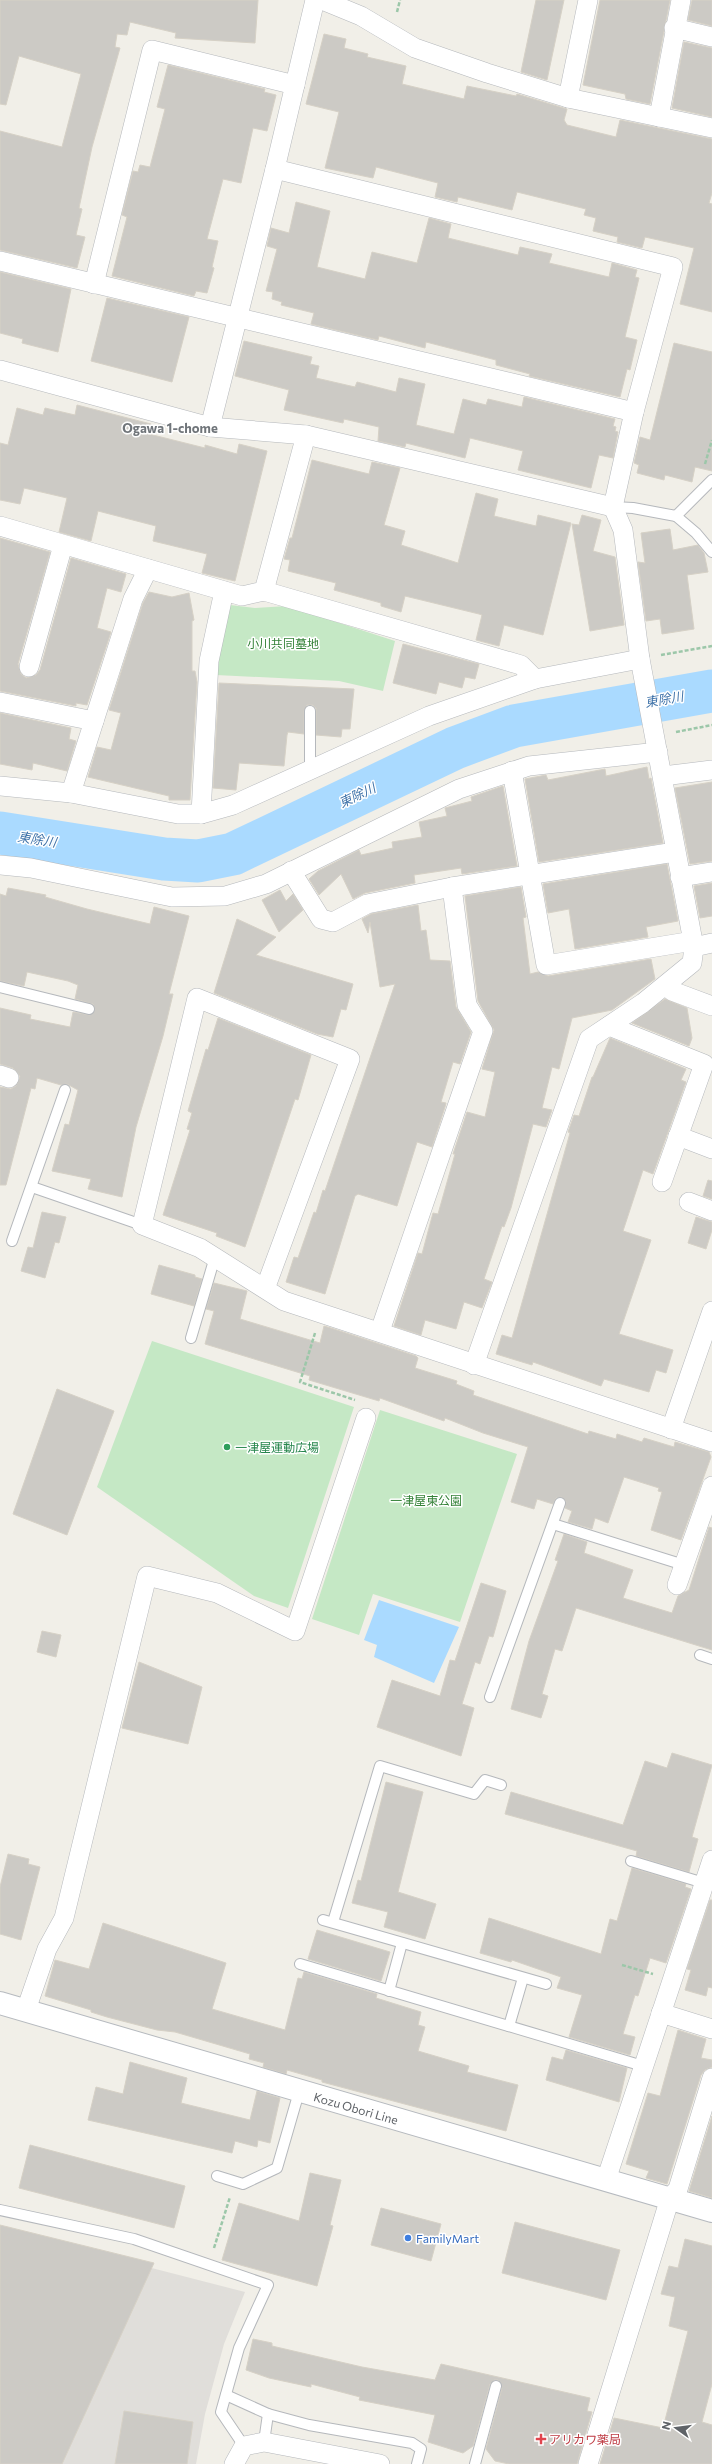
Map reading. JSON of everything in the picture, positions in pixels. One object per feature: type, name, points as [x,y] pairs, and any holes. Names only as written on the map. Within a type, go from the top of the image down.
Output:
[{"type":"main road","name":"Kozu Obori Line","points":[[0,2003],[299,2092],[712,2211]]},
{"type":"street","points":[[210,427],[275,170],[315,0]]},
{"type":"street","points":[[322,0],[361,16],[415,48],[568,98],[712,128]]},
{"type":"street","points":[[568,98],[588,0]]},
{"type":"street","points":[[659,117],[680,0]]},
{"type":"street","points":[[674,28],[712,37]]},
{"type":"street","points":[[94,284],[152,50],[295,85]]},
{"type":"street","points":[[275,170],[673,266],[634,412],[613,507],[623,530],[649,657],[657,743],[675,852],[693,944],[692,963],[643,1003],[589,1039],[474,1365]]},
{"type":"street","points":[[0,261],[634,412]]},
{"type":"street","points":[[0,370],[210,427],[306,435],[613,507]]},
{"type":"street","points":[[264,591],[306,435]]},
{"type":"street","points":[[0,526],[242,596],[264,591],[521,665],[535,679]]},
{"type":"street","points":[[29,667],[63,545]]},
{"type":"street","points":[[71,793],[133,599],[148,569]]},
{"type":"street","points":[[201,814],[209,661],[224,591]]},
{"type":"street","points":[[0,786],[71,793],[178,814],[201,814],[233,805],[429,716],[535,679],[649,657]]},
{"type":"street","points":[[0,702],[94,721]]},
{"type":"street","points":[[0,865],[31,868],[172,897],[225,896],[266,884],[459,789],[529,766],[583,758],[657,743]]},
{"type":"street","points":[[663,776],[712,770]]},
{"type":"street","points":[[512,772],[546,965],[693,944],[712,943]]},
{"type":"street","points":[[291,871],[321,919],[333,922],[367,904],[452,887],[675,852]]},
{"type":"street","points":[[680,877],[712,872]]},
{"type":"street","points":[[380,1331],[483,1031],[467,1005],[452,887]]},
{"type":"street","points":[[672,991],[712,1006]]},
{"type":"street","points":[[265,1289],[350,1059],[198,998],[142,1225],[200,1248],[284,1301],[380,1331],[474,1365],[712,1442]]},
{"type":"street","points":[[609,1026],[704,1064],[662,1182]]},
{"type":"street","points":[[678,1136],[712,1149]]},
{"type":"street","points":[[689,1202],[712,1211]]},
{"type":"street","points":[[671,1429],[712,1311]]},
{"type":"street","points":[[26,2010],[47,1949],[64,1918],[147,1576],[217,1593],[295,1631],[366,1418]]},
{"type":"street","points":[[677,1585],[712,1486]]},
{"type":"street","points":[[606,2180],[672,1980],[708,1884],[712,1860]]},
{"type":"street","points":[[661,2013],[712,2028]]},
{"type":"street","points":[[588,2464],[670,2198],[678,2189],[712,2078]]},
{"type":"street","points":[[234,2464],[244,2446],[264,2442],[380,2464]]},
{"type":"lane","points":[[676,516],[712,480]]},
{"type":"lane","points":[[613,507],[633,508],[676,516],[696,533],[712,552]]},
{"type":"lane","points":[[310,711],[310,770]]},
{"type":"lane","points":[[0,987],[89,1009]]},
{"type":"lane","points":[[12,1241],[32,1188],[65,1090]]},
{"type":"lane","points":[[32,1188],[142,1225]]},
{"type":"lane","points":[[191,1338],[215,1258]]},
{"type":"lane","points":[[490,1697],[560,1503]]},
{"type":"lane","points":[[553,1524],[684,1565]]},
{"type":"lane","points":[[700,1655],[712,1659]]},
{"type":"lane","points":[[501,1785],[485,1780],[474,1794],[380,1766],[328,1921],[546,1984]]},
{"type":"lane","points":[[631,1861],[708,1884]]},
{"type":"lane","points":[[389,1991],[402,1943]]},
{"type":"lane","points":[[300,1964],[643,2066]]},
{"type":"lane","points":[[509,2026],[523,1978]]},
{"type":"lane","points":[[217,2176],[243,2184],[276,2168],[299,2092]]},
{"type":"lane","points":[[0,2210],[134,2239],[268,2285],[239,2348],[221,2412],[244,2446]]},
{"type":"lane","points":[[475,2464],[496,2386]]},
{"type":"lane","points":[[226,2395],[268,2414],[310,2425],[412,2443],[421,2449],[418,2464]]},
{"type":"lane","points":[[264,2442],[268,2414]]},
{"type":"path","points":[[649,657],[712,646]]},
{"type":"path","points":[[657,743],[712,725]]},
{"type":"path","points":[[321,1312],[300,1382],[370,1405],[366,1418]]},
{"type":"path","points":[[622,1965],[672,1980]]},
{"type":"path","points":[[209,2265],[235,2181]]},
{"type":"shaded area","points":[[0,2229],[245,2292],[224,2344],[205,2414],[196,2464],[0,2464]]},
{"type":"green space","name":"小川共同墓地","points":[[230,605],[255,608],[287,606],[395,641],[383,691],[339,681],[216,675],[218,648]]},
{"type":"green space","name":"一津屋運動広場","points":[[152,1341],[354,1407],[288,1608],[254,1596],[97,1487]]},
{"type":"green space","name":"一津屋東公園","points":[[380,1410],[517,1454],[460,1622],[373,1594],[359,1635],[312,1619]]},
{"type":"water","points":[[379,1600],[459,1627],[434,1683],[374,1657],[377,1645],[364,1640]]},
{"type":"building","points":[[0,0],[258,0],[255,43],[175,38],[176,33],[130,22],[127,35],[117,34],[115,47],[120,48],[92,147],[79,208],[82,209],[76,235],[85,237],[77,268],[0,250],[0,131],[62,147],[81,74],[19,56],[6,105],[0,104]]},
{"type":"building","points":[[536,0],[564,0],[547,80],[521,72]]},
{"type":"building","points":[[600,0],[670,0],[650,104],[626,99],[625,94],[583,85]]},
{"type":"building","points":[[692,0],[712,0],[712,26],[688,20]]},
{"type":"building","points":[[324,34],[346,39],[344,48],[368,54],[367,57],[406,66],[402,84],[464,99],[467,86],[516,96],[517,94],[567,109],[564,120],[567,125],[616,137],[620,120],[712,139],[712,193],[709,203],[712,204],[712,312],[680,304],[694,248],[645,237],[642,248],[617,242],[618,237],[593,231],[596,218],[584,215],[586,209],[517,192],[512,210],[458,197],[457,202],[435,197],[438,183],[376,167],[373,178],[325,168],[339,112],[306,104]]},
{"type":"building","points":[[684,42],[712,48],[712,117],[672,108]]},
{"type":"building","points":[[168,65],[265,89],[264,92],[276,95],[267,131],[253,128],[241,183],[223,179],[207,239],[218,241],[212,267],[214,268],[207,293],[196,291],[194,296],[112,276],[127,217],[122,215],[133,171],[138,172],[140,165],[150,167],[165,109],[157,107]]},
{"type":"building","points":[[296,202],[330,211],[317,267],[365,279],[372,252],[417,263],[429,218],[451,224],[448,238],[518,255],[520,247],[552,254],[549,263],[609,277],[612,263],[637,270],[635,277],[639,278],[625,337],[637,340],[630,370],[627,369],[620,397],[529,376],[530,374],[496,365],[496,360],[426,342],[425,348],[379,336],[378,340],[311,324],[314,313],[281,305],[282,302],[272,299],[273,292],[266,291],[277,249],[267,246],[271,228],[289,233]]},
{"type":"building","points":[[0,272],[71,289],[58,352],[22,343],[23,339],[0,333]]},
{"type":"building","points":[[107,298],[189,317],[172,382],[91,361]]},
{"type":"building","points":[[244,341],[312,357],[310,364],[319,366],[316,378],[355,387],[357,382],[396,392],[399,378],[425,384],[416,425],[454,434],[463,399],[486,405],[488,399],[522,407],[524,397],[615,419],[613,426],[616,427],[615,431],[618,432],[613,458],[599,455],[591,488],[518,470],[523,451],[470,438],[465,458],[406,443],[405,447],[378,441],[379,427],[344,419],[343,423],[284,410],[289,390],[235,376]]},
{"type":"building","points":[[674,343],[712,352],[712,471],[695,467],[692,482],[665,475],[664,480],[637,473],[639,465],[634,463],[640,437],[650,440]]},
{"type":"building","points":[[77,405],[151,424],[149,434],[205,448],[205,445],[237,454],[239,444],[267,451],[235,581],[202,573],[207,554],[153,541],[156,526],[98,511],[91,541],[59,532],[67,498],[24,488],[20,504],[0,500],[0,443],[8,445],[17,408],[43,415],[45,408],[75,415]]},
{"type":"building","points":[[312,460],[369,474],[372,462],[400,468],[384,525],[405,531],[401,545],[458,563],[476,493],[498,499],[494,516],[536,526],[538,515],[571,523],[543,635],[504,625],[499,646],[476,640],[482,615],[405,596],[401,612],[381,606],[381,603],[334,590],[336,583],[288,571],[290,560],[284,559],[290,538],[292,538]]},
{"type":"building","points":[[582,515],[601,520],[593,551],[615,557],[624,625],[590,631],[572,524],[579,525]]},
{"type":"building","points":[[670,529],[673,550],[698,545],[704,553],[708,572],[687,575],[694,629],[662,634],[660,619],[646,621],[638,562],[645,563],[641,533]]},
{"type":"building","points":[[0,538],[50,552],[18,664],[21,674],[26,678],[36,675],[40,670],[71,558],[126,574],[121,592],[107,588],[97,628],[111,632],[87,705],[76,703],[76,706],[0,691]]},
{"type":"building","points":[[149,592],[172,597],[189,593],[194,620],[192,621],[192,671],[195,671],[197,682],[190,800],[169,800],[169,796],[88,777],[97,747],[111,750],[121,713],[109,710],[143,603]]},
{"type":"building","points":[[403,644],[479,664],[475,679],[465,677],[462,688],[439,682],[436,694],[393,683]]},
{"type":"building","points":[[219,683],[354,689],[350,729],[342,729],[341,737],[316,735],[316,708],[313,705],[307,705],[304,711],[304,734],[288,732],[284,766],[239,763],[236,790],[213,788]]},
{"type":"building","points":[[0,713],[71,728],[69,739],[76,741],[67,771],[33,763],[32,770],[0,764]]},
{"type":"building","points":[[647,767],[649,779],[651,778],[663,843],[539,862],[525,779],[546,775],[548,780],[605,769],[606,776]]},
{"type":"building","points":[[712,782],[712,861],[690,864],[675,788]]},
{"type":"building","points":[[503,786],[517,866],[462,874],[461,868],[414,875],[415,883],[365,893],[353,899],[341,874],[319,895],[309,879],[318,871],[359,850],[361,855],[393,848],[392,842],[422,837],[419,822],[447,816],[445,808],[472,801],[471,797]]},
{"type":"building","points":[[667,864],[678,921],[646,927],[648,937],[575,949],[569,909],[548,913],[543,884]]},
{"type":"building","points":[[712,883],[712,916],[700,918],[694,886]]},
{"type":"building","points":[[521,887],[526,917],[523,918],[530,974],[538,972],[548,976],[651,959],[655,979],[612,1010],[572,1018],[559,1069],[552,1067],[542,1108],[552,1110],[546,1127],[533,1124],[511,1208],[504,1227],[502,1226],[484,1279],[492,1282],[482,1308],[464,1302],[456,1329],[425,1320],[421,1335],[394,1326],[418,1253],[422,1254],[433,1213],[438,1214],[455,1154],[453,1154],[467,1112],[485,1117],[495,1072],[482,1069],[494,1030],[478,1001],[465,896]]},
{"type":"building","points":[[8,888],[46,895],[45,897],[87,909],[150,924],[154,907],[189,916],[169,994],[173,994],[163,1036],[136,1127],[122,1197],[88,1189],[91,1179],[52,1171],[65,1124],[69,1125],[78,1090],[67,1084],[61,1085],[37,1078],[35,1089],[31,1088],[6,1185],[0,1185],[0,1087],[11,1089],[16,1086],[20,1076],[13,1068],[0,1064],[0,1008],[31,1015],[30,1019],[70,1027],[73,1012],[90,1015],[95,1010],[93,1004],[75,999],[78,985],[68,981],[27,972],[24,986],[0,981],[0,894],[6,896]]},
{"type":"building","points":[[280,890],[286,901],[293,894],[303,910],[279,932],[262,900]]},
{"type":"building","points":[[418,905],[421,931],[426,930],[430,960],[450,961],[456,1007],[471,1032],[460,1064],[453,1062],[441,1102],[446,1103],[432,1147],[417,1142],[397,1206],[358,1194],[355,1196],[325,1294],[286,1282],[294,1257],[298,1258],[314,1212],[316,1213],[323,1190],[325,1191],[395,984],[380,987],[370,922],[368,933],[362,919],[371,914]]},
{"type":"building","points":[[237,919],[276,937],[256,955],[353,984],[346,1010],[341,1009],[333,1037],[317,1034],[214,993]]},
{"type":"building","points":[[665,999],[687,1008],[692,1038],[689,1046],[632,1023]]},
{"type":"building","points":[[218,1018],[311,1055],[298,1100],[295,1099],[245,1247],[216,1236],[217,1233],[163,1215],[190,1130],[187,1129],[192,1113],[188,1111],[206,1049],[208,1050]]},
{"type":"building","points":[[610,1038],[686,1069],[681,1080],[686,1082],[653,1174],[643,1170],[623,1231],[651,1240],[619,1334],[673,1350],[666,1373],[656,1370],[649,1392],[604,1379],[601,1386],[533,1362],[532,1365],[496,1354],[502,1335],[512,1338],[570,1133],[568,1132],[574,1115],[579,1116],[592,1077]]},
{"type":"building","points":[[708,1180],[712,1181],[712,1199],[703,1196]]},
{"type":"building","points":[[42,1212],[66,1217],[59,1243],[55,1242],[45,1278],[21,1271],[28,1247],[33,1248]]},
{"type":"building","points":[[696,1217],[712,1222],[712,1230],[706,1249],[688,1243]]},
{"type":"building","points":[[159,1265],[195,1275],[195,1277],[202,1279],[194,1306],[151,1294]]},
{"type":"building","points":[[214,1283],[247,1291],[240,1319],[320,1343],[324,1326],[416,1356],[418,1358],[415,1368],[457,1381],[456,1384],[474,1391],[473,1395],[588,1434],[589,1431],[616,1439],[617,1434],[642,1442],[644,1438],[674,1447],[675,1442],[709,1452],[711,1457],[681,1540],[651,1530],[662,1492],[658,1491],[659,1488],[624,1477],[608,1523],[595,1518],[592,1529],[568,1522],[572,1511],[565,1508],[566,1501],[562,1497],[556,1498],[553,1504],[537,1499],[534,1509],[511,1502],[528,1447],[483,1433],[445,1418],[444,1421],[380,1398],[379,1401],[309,1380],[310,1376],[205,1344],[214,1311],[206,1309]]},
{"type":"building","points":[[57,1389],[114,1411],[67,1535],[13,1514]]},
{"type":"building","points":[[709,1527],[712,1528],[712,1650],[576,1608],[562,1651],[555,1649],[542,1694],[548,1696],[541,1718],[511,1709],[529,1641],[558,1561],[555,1560],[564,1534],[587,1542],[584,1553],[633,1570],[623,1598],[672,1613],[678,1596],[689,1590]]},
{"type":"building","points":[[481,1583],[506,1591],[493,1637],[489,1636],[480,1664],[475,1662],[462,1704],[474,1708],[461,1756],[377,1727],[392,1680],[440,1696],[450,1660],[455,1661]]},
{"type":"building","points":[[42,1631],[61,1635],[56,1657],[37,1652]]},
{"type":"building","points":[[139,1662],[202,1687],[188,1744],[122,1728]]},
{"type":"building","points":[[672,1753],[712,1765],[692,1837],[698,1839],[689,1872],[636,1856],[637,1851],[505,1814],[511,1792],[623,1825],[645,1761],[667,1768]]},
{"type":"building","points":[[386,1782],[423,1792],[398,1892],[436,1904],[425,1939],[384,1927],[388,1912],[352,1903],[358,1880],[361,1881]]},
{"type":"building","points":[[8,1854],[29,1859],[28,1864],[40,1867],[21,1940],[0,1934],[0,1887]]},
{"type":"building","points":[[632,1868],[686,1884],[685,1887],[691,1889],[666,1963],[650,1958],[638,1996],[635,1995],[623,2034],[635,2037],[630,2055],[569,2037],[582,1995],[557,1988],[561,1977],[512,1960],[511,1962],[480,1953],[489,1918],[601,1954],[610,1919],[617,1921]]},
{"type":"building","points":[[710,1900],[712,1900],[712,1988],[708,1987],[706,1996],[685,1990],[691,1970],[687,1969]]},
{"type":"building","points":[[103,1923],[226,1963],[212,2009],[285,2030],[298,1978],[302,1979],[304,1972],[377,1994],[376,1998],[421,2012],[418,2025],[425,2027],[418,2051],[469,2066],[467,2072],[518,2085],[506,2131],[322,2082],[322,2080],[287,2070],[286,2074],[263,2067],[264,2063],[249,2059],[250,2054],[175,2032],[157,2030],[107,2017],[91,2012],[91,2010],[45,1996],[55,1960],[89,1969]]},
{"type":"building","points":[[317,1930],[390,1952],[381,1981],[308,1959]]},
{"type":"building","points":[[678,2030],[706,2039],[701,2058],[712,2060],[712,2067],[705,2070],[701,2075],[667,2184],[646,2178],[649,2171],[626,2164],[648,2093],[660,2096]]},
{"type":"building","points":[[566,2050],[627,2068],[619,2102],[546,2080],[552,2057],[563,2060]]},
{"type":"building","points":[[130,2062],[187,2078],[181,2103],[250,2120],[257,2091],[280,2098],[270,2143],[258,2140],[257,2147],[235,2141],[232,2153],[88,2120],[96,2087],[123,2094]]},
{"type":"building","points":[[712,2116],[712,2198],[689,2191]]},
{"type":"building","points":[[30,2145],[185,2186],[174,2228],[19,2188]]},
{"type":"building","points":[[310,2173],[341,2180],[330,2225],[333,2226],[317,2286],[222,2260],[239,2203],[299,2221]]},
{"type":"building","points":[[381,2208],[441,2224],[431,2261],[371,2245]]},
{"type":"building","points":[[515,2222],[620,2250],[606,2300],[502,2273]]},
{"type":"building","points":[[0,2225],[154,2263],[62,2464],[0,2464]]},
{"type":"building","points":[[685,2239],[712,2246],[712,2384],[702,2422],[712,2425],[712,2464],[600,2464],[614,2418],[663,2428],[688,2331],[669,2326],[675,2297],[661,2294],[669,2266],[678,2268]]},
{"type":"building","points":[[253,2339],[272,2343],[272,2346],[362,2367],[435,2380],[441,2364],[590,2398],[587,2411],[592,2412],[577,2464],[509,2464],[495,2461],[486,2449],[502,2388],[498,2380],[494,2380],[490,2384],[473,2446],[463,2453],[428,2442],[435,2415],[359,2400],[360,2397],[311,2384],[311,2387],[269,2378],[246,2370]]},
{"type":"building","points":[[124,2411],[193,2422],[187,2464],[115,2464]]},
{"type":"waterway","name":"東除川","points":[[0,833],[164,859],[198,861],[233,854],[455,748],[514,726],[712,691]]},
{"type":"place","name":"一津屋運動広場","points":[[227,1447]]},
{"type":"place","name":"FamilyMart","points":[[408,2238]]},
{"type":"place","name":"アリカワ薬局","points":[[541,2439]]},
{"type":"district","name":"Ogawa 1-chome","points":[[170,428]]}]
